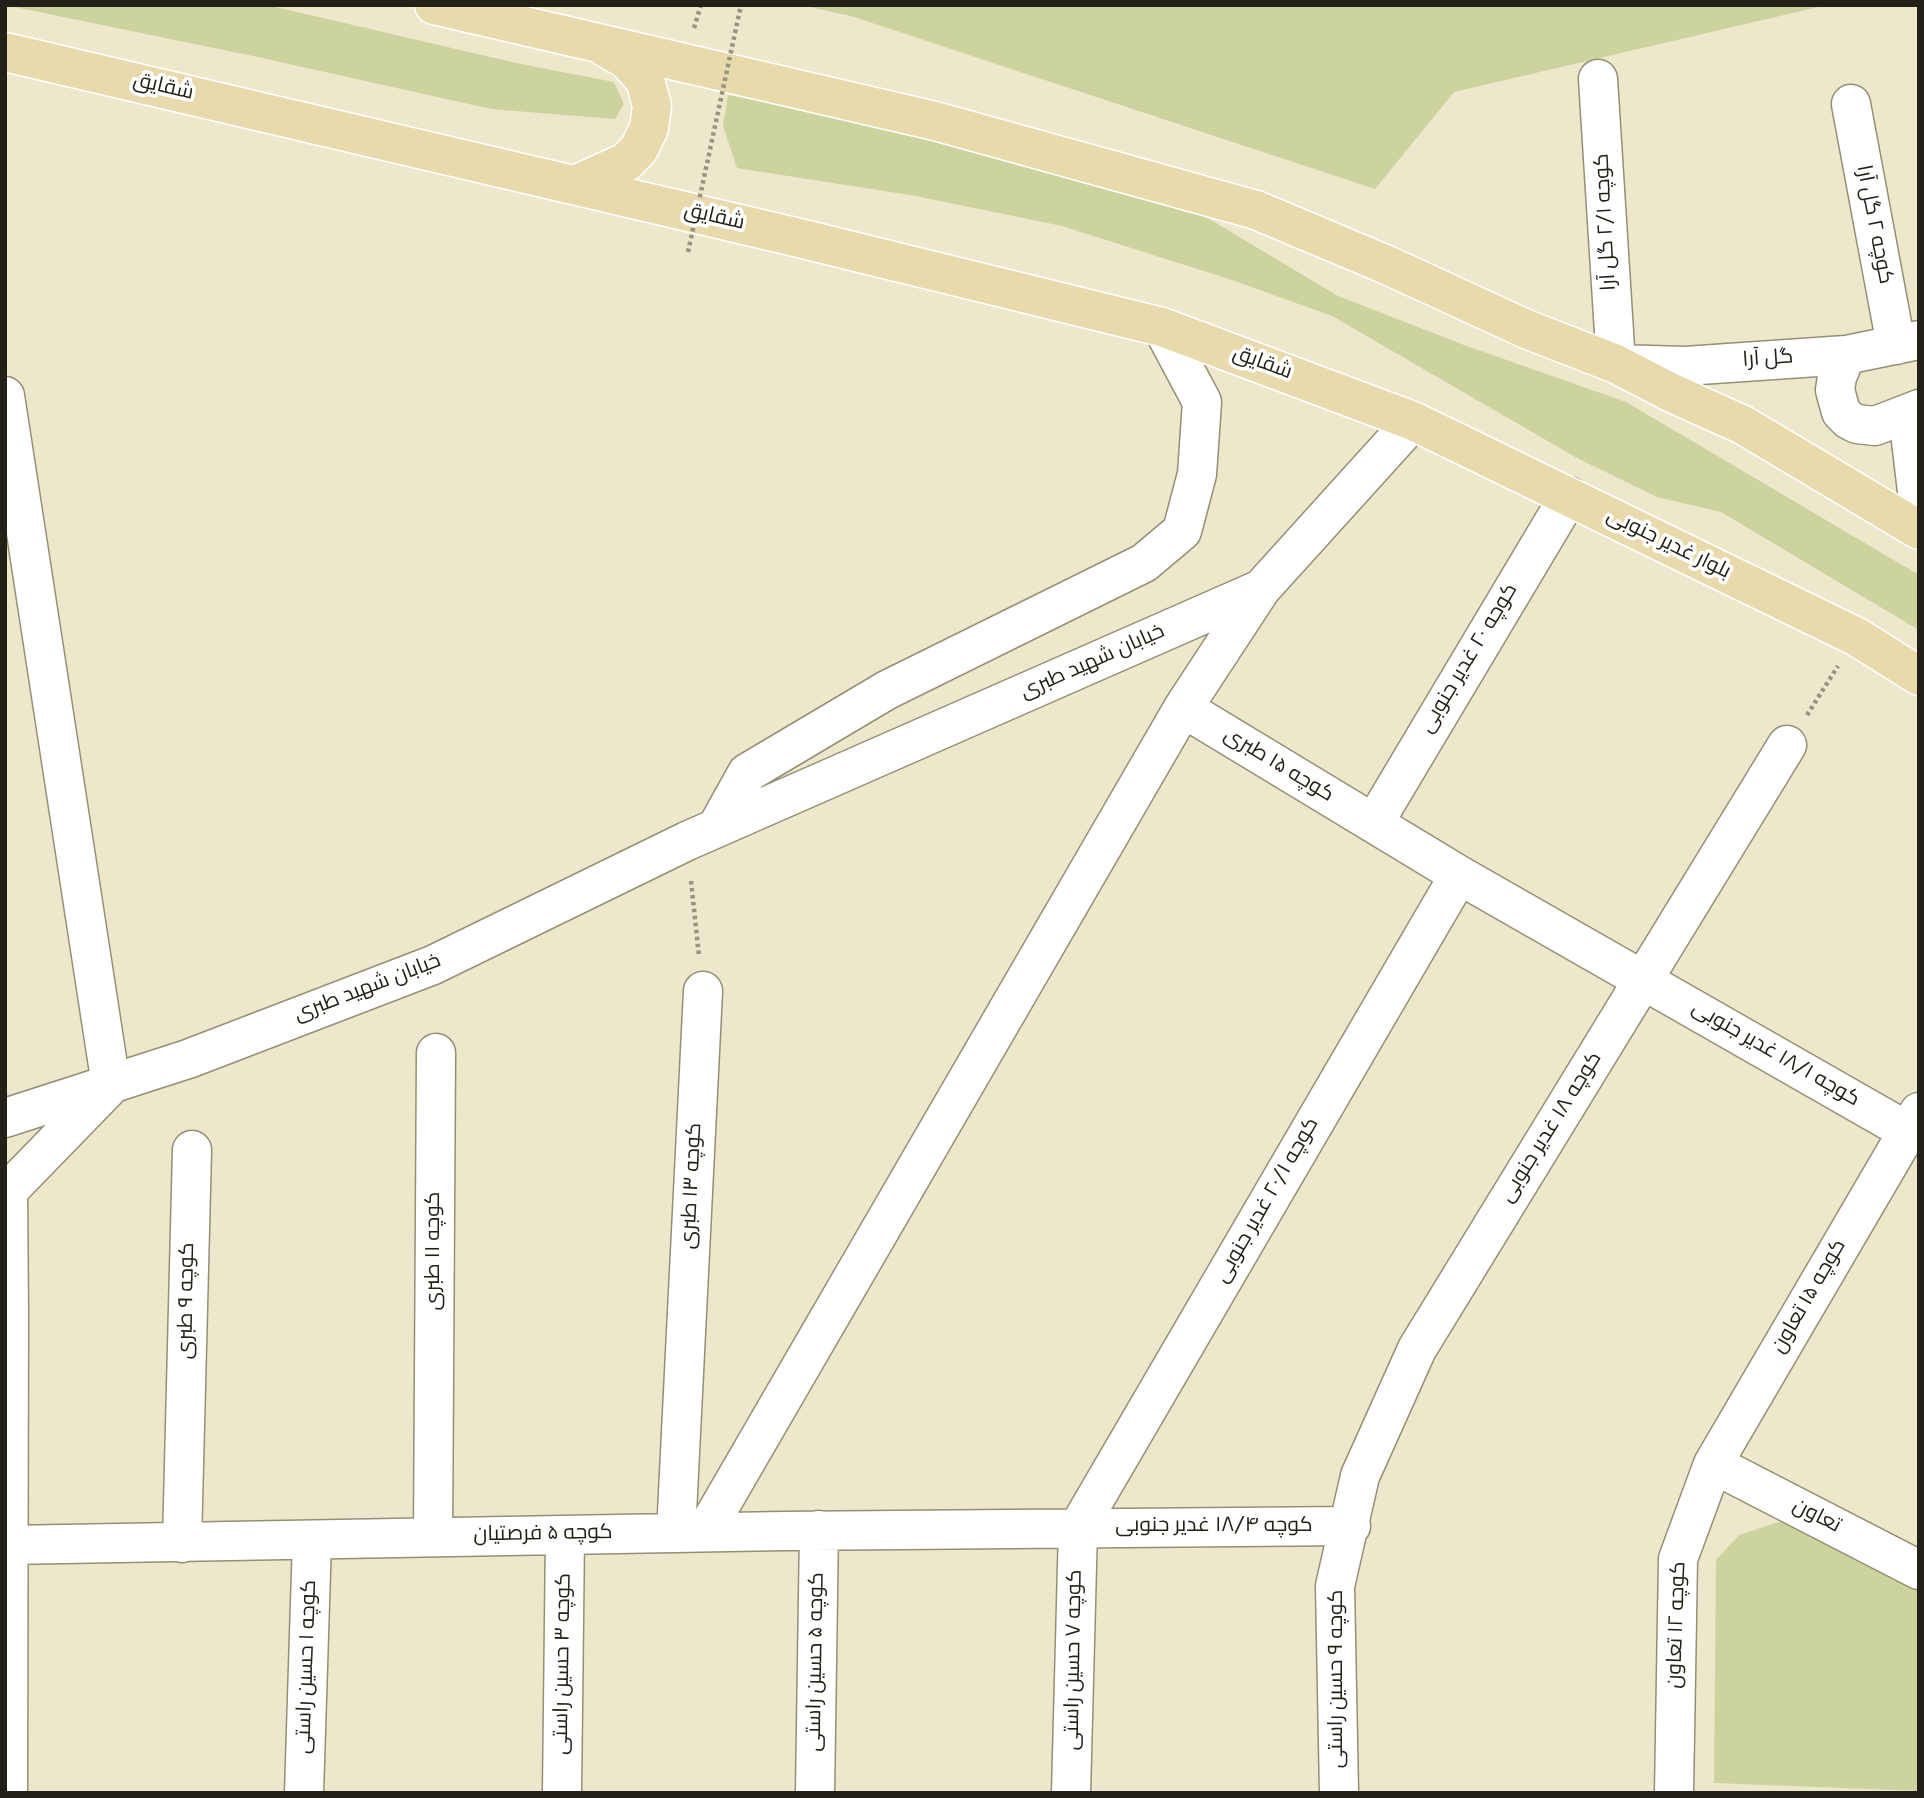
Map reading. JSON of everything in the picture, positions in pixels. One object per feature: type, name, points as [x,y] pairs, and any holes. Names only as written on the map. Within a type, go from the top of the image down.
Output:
[{"type":"main road","points":[[433,5],[935,121],[1256,211],[1616,364],[1743,425],[1919,530]]},
{"type":"main road","points":[[575,185],[626,162],[639,149],[649,128],[652,106],[645,80],[628,60],[596,41]]},
{"type":"main road","name":"شقایق","points":[[5,52],[575,185],[1162,327],[1413,421]]},
{"type":"main road","name":"بلوار غدیر جنوبی","points":[[1413,421],[1857,637],[1919,676]]},
{"type":"street","name":"کوچه ۲/۱ گل آرا","points":[[1598,79],[1616,364]]},
{"type":"street","name":"کوچه ۲ گل آرا","points":[[1851,104],[1907,343]]},
{"type":"street","points":[[702,834],[747,773],[887,690],[1144,563],[1182,531],[1197,474],[1202,402],[1162,327]]},
{"type":"street","name":"گل آرا","points":[[1616,364],[1685,366],[1846,355],[1907,343]]},
{"type":"street","points":[[1846,355],[1835,390],[1841,412],[1849,420],[1875,426],[1919,409]]},
{"type":"street","points":[[5,397],[111,1085],[6,1188],[8,1793]]},
{"type":"street","points":[[1919,416],[1911,441],[1919,508]]},
{"type":"street","name":"خیابان شهید طبری","points":[[5,1118],[188,1059],[433,965],[702,834],[1261,589],[1413,421]]},
{"type":"street","name":"کوچه ۲۰ غدیر جنوبی","points":[[1374,824],[1569,496]]},
{"type":"street","points":[[690,1533],[1183,708],[1261,589]]},
{"type":"street","name":"کوچه ۱۵ طبری","points":[[1183,708],[1459,875]]},
{"type":"street","name":"کوچه ۱۸ غدیر جنوبی","points":[[1351,1526],[1360,1476],[1417,1349],[1787,745]]},
{"type":"street","name":"کوچه ۱۸/۱ غدیر جنوبی","points":[[1459,875],[1644,979],[1913,1122]]},
{"type":"street","name":"کوچه ۲۰/۱ غدیر جنوبی","points":[[1078,1528],[1459,875]]},
{"type":"street","name":"کوچه ۱۳ طبری","points":[[690,1533],[703,991]]},
{"type":"street","name":"کوچه ۱۱ طبری","points":[[433,1537],[436,1053]]},
{"type":"street","name":"کوچه ۱۵ تعاون","points":[[1713,1464],[1913,1122]]},
{"type":"street","name":"کوچه ۹ طبری","points":[[182,1543],[192,1150]]},
{"type":"street","name":"تعاون","points":[[1713,1464],[1919,1570]]},
{"type":"street","name":"کوچه ۱۲ تعاون","points":[[1674,1793],[1678,1559],[1713,1464]]},
{"type":"street","name":"کوچه ۱۸/۴ غدیر جنوبی","points":[[1078,1528],[1351,1526]]},
{"type":"street","name":"کوچه ۹ حسین راستی","points":[[1339,1793],[1335,1586],[1351,1526]]},
{"type":"street","name":"کوچه ۵ فرصتیان","points":[[8,1545],[1078,1528]]},
{"type":"street","name":"کوچه ۷ حسین راستی","points":[[1072,1793],[1078,1528]]},
{"type":"street","name":"کوچه ۵ حسین راستی","points":[[815,1793],[819,1531]]},
{"type":"street","name":"کوچه ۳ حسین راستی","points":[[562,1793],[565,1535]]},
{"type":"street","name":"کوچه ۱ حسین راستی","points":[[304,1793],[312,1540]]},
{"type":"path","points":[[688,252],[741,5]]},
{"type":"path","points":[[1787,745],[1857,637]]},
{"type":"path","points":[[702,834],[703,991]]},
{"type":"green space","points":[[5,5],[267,5],[516,63],[614,82],[624,104],[615,119],[491,109]]},
{"type":"green space","points":[[800,5],[1827,5],[1454,92],[1375,189],[851,16]]},
{"type":"green space","points":[[728,95],[942,135],[1201,214],[1338,296],[1464,345],[1626,402],[1919,575],[1919,630],[1721,512],[1657,497],[1577,458],[1332,316],[1232,280],[1062,226],[916,196],[737,168],[723,126]]},
{"type":"green space","points":[[1782,1521],[1919,1584],[1919,1791],[1714,1783],[1716,1560],[1739,1535]]}]
